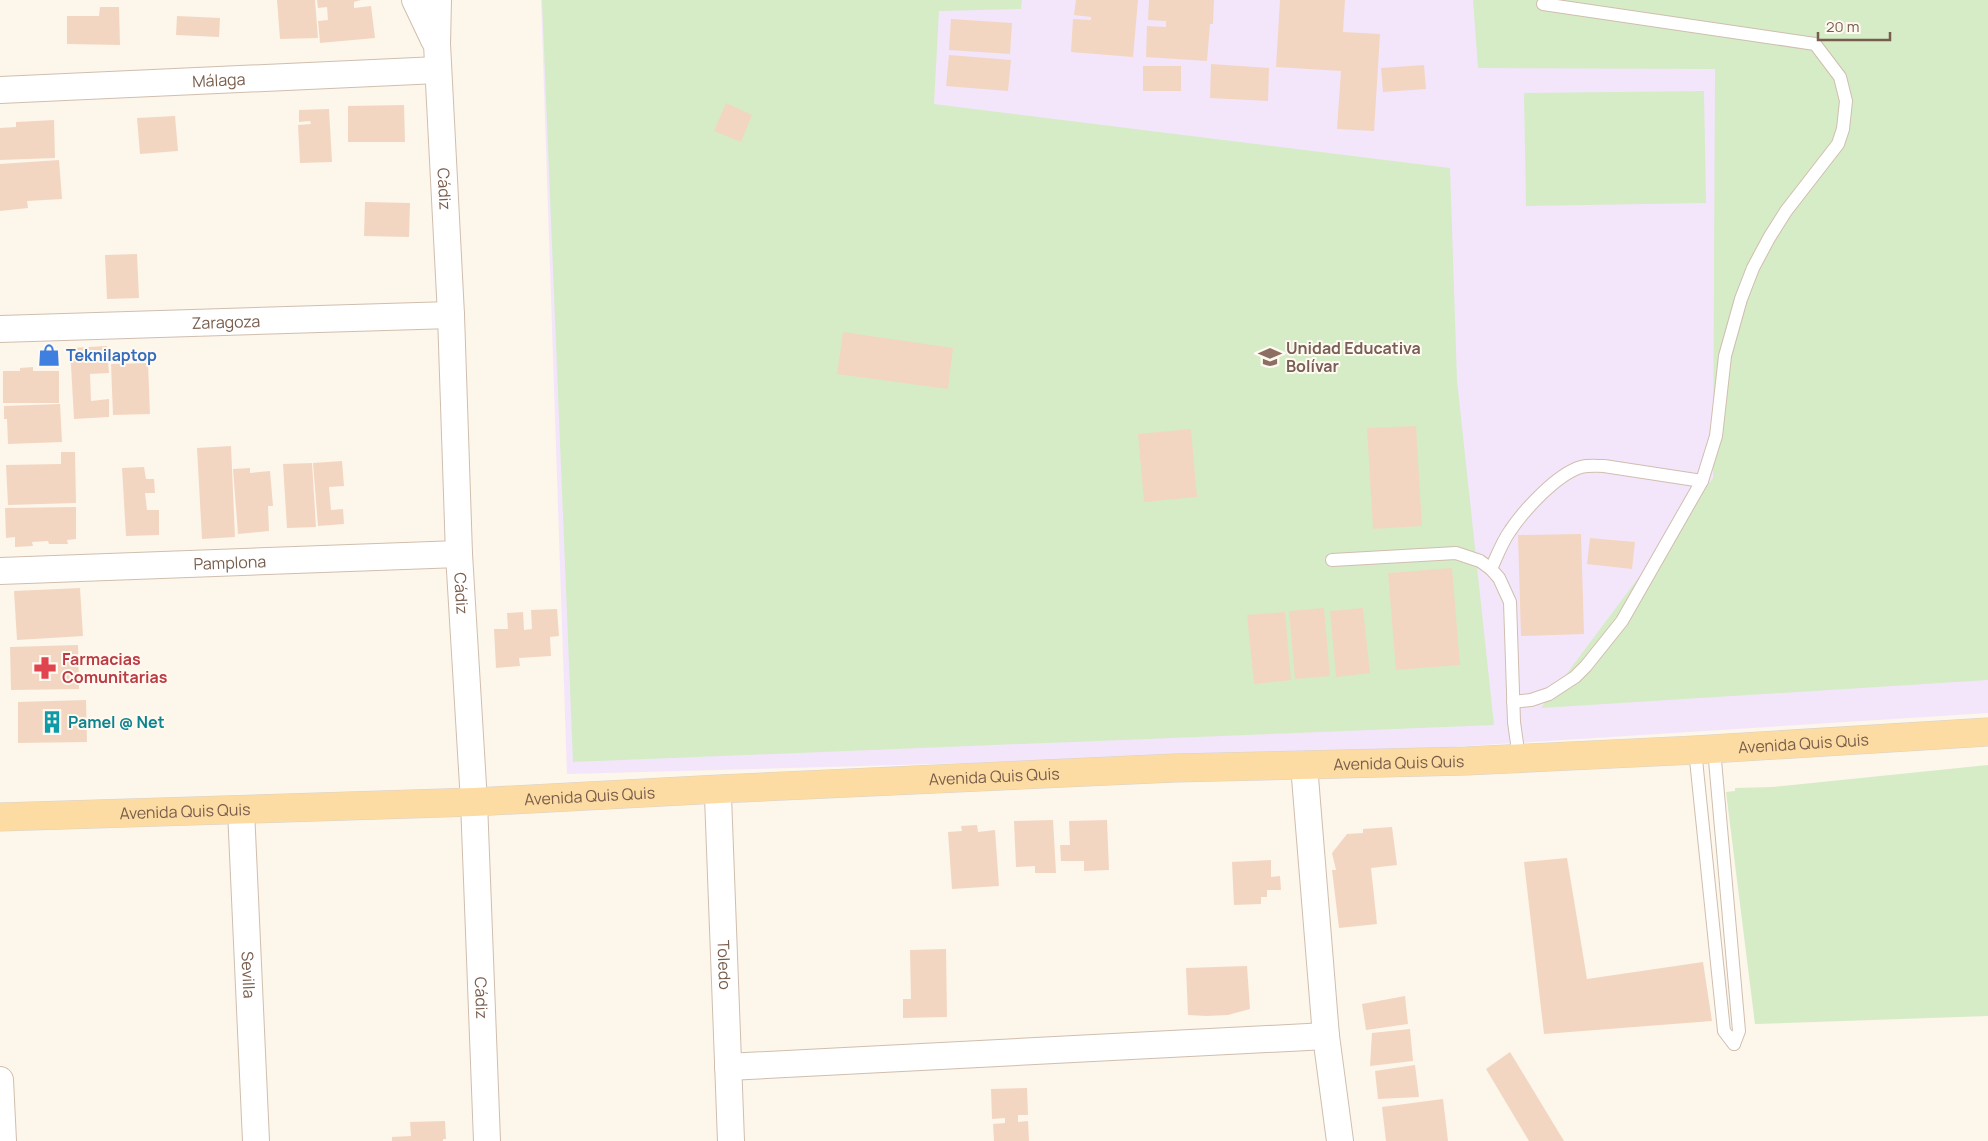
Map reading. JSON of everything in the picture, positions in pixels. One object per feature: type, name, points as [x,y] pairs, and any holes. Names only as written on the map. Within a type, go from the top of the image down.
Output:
[{"type":"main road","name":"Avenida Quis Quis","points":[[0,818],[474,802],[1165,769],[1704,750],[1988,732]]},
{"type":"street","name":"Cádiz","points":[[415,0],[436,44]]},
{"type":"street","name":"Cádiz","points":[[438,0],[436,44],[451,315],[459,554],[474,802],[487,1141]]},
{"type":"street","name":"Málaga","points":[[0,90],[438,70]]},
{"type":"street","name":"Zaragoza","points":[[0,329],[451,315]]},
{"type":"street","name":"Pamplona","points":[[0,571],[459,554]]},
{"type":"street","points":[[1304,765],[1326,1036],[1340,1141]]},
{"type":"street","name":"Toledo","points":[[719,789],[732,1141]]},
{"type":"street","name":"Sevilla","points":[[241,810],[256,1141]]},
{"type":"street","points":[[728,1067],[1326,1036]]},
{"type":"street","points":[[0,1080],[3,1141]]},
{"type":"lane","points":[[1513,702],[1531,700],[1549,694],[1575,678],[1586,666],[1622,621],[1702,481],[1716,436],[1725,356],[1741,299],[1753,268],[1786,210],[1838,144],[1846,114],[1846,101],[1840,76],[1815,44],[1543,4]]},
{"type":"lane","points":[[1490,568],[1509,532],[1531,504],[1561,478],[1579,468],[1592,465],[1604,466],[1702,481]]},
{"type":"lane","points":[[1332,560],[1456,553],[1480,561],[1490,568],[1499,578],[1510,602],[1514,722],[1519,758]]},
{"type":"lane","points":[[1704,750],[1739,1031],[1734,1044],[1724,1031],[1704,750]]},
{"type":"shaded area","name":"Unidad Educativa Bolívar","points":[[541,0],[1988,0],[1988,713],[1374,752],[567,774]]},
{"type":"green space","points":[[542,0],[1022,0],[1021,9],[939,11],[934,104],[1450,168],[1457,380],[1494,725],[573,762]]},
{"type":"green space","points":[[1473,0],[1988,0],[1988,680],[1541,708],[1713,478],[1715,69],[1478,68]]},
{"type":"green space","points":[[1704,91],[1706,203],[1526,206],[1524,93]]},
{"type":"green space","points":[[1988,765],[1988,1016],[1755,1024],[1726,792],[1735,791],[1735,788],[1773,787]]},
{"type":"building","points":[[277,0],[315,0],[318,38],[280,39]]},
{"type":"building","points":[[317,0],[361,0],[354,2],[354,8],[371,6],[375,38],[320,43],[318,21],[328,20],[327,7],[318,8]]},
{"type":"building","points":[[1076,0],[1138,0],[1133,57],[1071,52],[1073,19],[1091,20],[1091,17],[1074,15]]},
{"type":"building","points":[[1149,0],[1214,0],[1213,24],[1210,24],[1207,61],[1146,57],[1147,26],[1166,27],[1166,21],[1148,20]]},
{"type":"building","points":[[1280,0],[1345,0],[1343,32],[1380,34],[1374,131],[1337,129],[1341,71],[1276,67]]},
{"type":"building","points":[[100,7],[119,7],[120,45],[67,44],[67,16],[99,16]]},
{"type":"building","points":[[177,16],[220,18],[219,37],[176,35]]},
{"type":"building","points":[[951,19],[1012,23],[1010,54],[949,50]]},
{"type":"building","points":[[949,55],[1011,60],[1008,91],[946,86]]},
{"type":"building","points":[[1211,64],[1269,68],[1268,101],[1210,98]]},
{"type":"building","points":[[1424,65],[1426,89],[1383,92],[1381,68]]},
{"type":"building","points":[[1143,66],[1181,66],[1181,91],[1143,91]]},
{"type":"building","points":[[726,103],[752,115],[741,142],[714,131]]},
{"type":"building","points":[[404,105],[405,142],[348,142],[348,106]]},
{"type":"building","points":[[329,109],[332,162],[300,163],[298,125],[311,124],[310,121],[299,122],[299,110]]},
{"type":"building","points":[[175,116],[178,151],[140,154],[137,118]]},
{"type":"building","points":[[54,120],[55,158],[0,160],[0,128],[16,127],[16,122]]},
{"type":"building","points":[[59,160],[62,199],[27,201],[28,208],[0,211],[0,164]]},
{"type":"building","points":[[365,202],[410,203],[409,237],[364,236]]},
{"type":"building","points":[[137,254],[139,298],[107,299],[105,255]]},
{"type":"building","points":[[843,332],[953,348],[948,389],[837,374]]},
{"type":"building","points":[[107,346],[109,373],[90,374],[91,401],[109,399],[109,417],[74,419],[70,348]]},
{"type":"building","points":[[148,363],[150,414],[113,415],[111,364]]},
{"type":"building","points":[[33,367],[33,371],[59,371],[59,403],[3,403],[3,371],[20,371],[20,368]]},
{"type":"building","points":[[60,404],[62,442],[8,444],[7,419],[4,419],[4,406]]},
{"type":"building","points":[[1416,426],[1422,526],[1373,529],[1367,428]]},
{"type":"building","points":[[1191,429],[1197,497],[1144,502],[1138,434]]},
{"type":"building","points":[[231,446],[235,537],[202,539],[197,448]]},
{"type":"building","points":[[61,452],[75,452],[76,503],[8,505],[6,465],[61,464]]},
{"type":"building","points":[[342,461],[344,486],[329,487],[331,510],[343,509],[344,524],[318,526],[313,463]]},
{"type":"building","points":[[312,463],[316,527],[287,528],[283,464]]},
{"type":"building","points":[[144,467],[146,479],[154,479],[155,493],[145,493],[147,510],[159,510],[159,535],[126,536],[122,468]]},
{"type":"building","points":[[250,468],[250,473],[270,471],[273,506],[268,506],[269,531],[238,534],[233,469]]},
{"type":"building","points":[[76,507],[76,539],[67,540],[68,544],[49,544],[48,541],[32,542],[33,546],[15,547],[15,537],[6,538],[5,508]]},
{"type":"building","points":[[1581,534],[1584,634],[1521,636],[1518,535]]},
{"type":"building","points":[[1590,538],[1635,542],[1632,569],[1587,564]]},
{"type":"building","points":[[1452,568],[1460,665],[1396,670],[1388,573]]},
{"type":"building","points":[[80,588],[83,636],[17,640],[14,591]]},
{"type":"building","points":[[1324,608],[1330,676],[1295,679],[1289,611]]},
{"type":"building","points":[[1363,608],[1370,673],[1336,677],[1330,611]]},
{"type":"building","points":[[557,609],[559,636],[550,637],[551,656],[519,658],[520,666],[496,668],[494,629],[508,629],[507,613],[523,612],[524,630],[532,629],[531,610]]},
{"type":"building","points":[[1285,612],[1291,680],[1254,684],[1247,615]]},
{"type":"building","name":"Farmacias Comunitarias","points":[[78,645],[79,689],[11,690],[10,647]]},
{"type":"building","name":"Pamel @ Net","points":[[86,700],[87,742],[18,743],[18,702]]},
{"type":"building","points":[[1053,820],[1056,873],[1035,873],[1035,866],[1016,867],[1014,821]]},
{"type":"building","points":[[1107,820],[1109,870],[1084,871],[1084,861],[1061,861],[1060,845],[1070,845],[1069,821]]},
{"type":"building","points":[[977,825],[978,832],[995,830],[999,886],[952,889],[948,832],[962,831],[961,826]]},
{"type":"building","points":[[1392,827],[1397,865],[1371,868],[1377,924],[1339,928],[1332,870],[1336,870],[1332,853],[1347,834],[1363,833],[1363,829]]},
{"type":"building","points":[[1567,858],[1587,979],[1703,962],[1712,1021],[1544,1034],[1524,862]]},
{"type":"building","points":[[1271,860],[1271,877],[1280,876],[1281,890],[1267,890],[1267,897],[1261,897],[1261,904],[1234,905],[1232,862]]},
{"type":"building","points":[[946,949],[947,1017],[903,1018],[903,999],[911,999],[910,950]]},
{"type":"building","points":[[1247,966],[1250,1009],[1228,1015],[1188,1015],[1186,968]]},
{"type":"building","points":[[1405,996],[1408,1024],[1366,1030],[1362,1004]]},
{"type":"building","points":[[1410,1029],[1413,1061],[1370,1066],[1372,1033]]},
{"type":"building","points":[[1510,1052],[1564,1141],[1529,1141],[1486,1069]]},
{"type":"building","points":[[1415,1065],[1419,1097],[1378,1099],[1375,1071]]},
{"type":"building","points":[[1027,1088],[1028,1115],[1018,1115],[1018,1122],[1028,1121],[1029,1141],[994,1141],[993,1124],[1005,1123],[1005,1118],[992,1119],[991,1089]]},
{"type":"building","points":[[1443,1099],[1448,1141],[1386,1141],[1382,1107]]},
{"type":"building","points":[[445,1121],[446,1139],[443,1139],[443,1141],[392,1141],[392,1137],[411,1136],[410,1122]]},
{"type":"place","name":"Teknilaptop","points":[[49,355]]},
{"type":"place","name":"Unidad Educativa Bolívar","points":[[1270,357]]},
{"type":"place","name":"Farmacias Comunitarias","points":[[45,668]]},
{"type":"place","name":"Pamel @ Net","points":[[52,722]]}]
